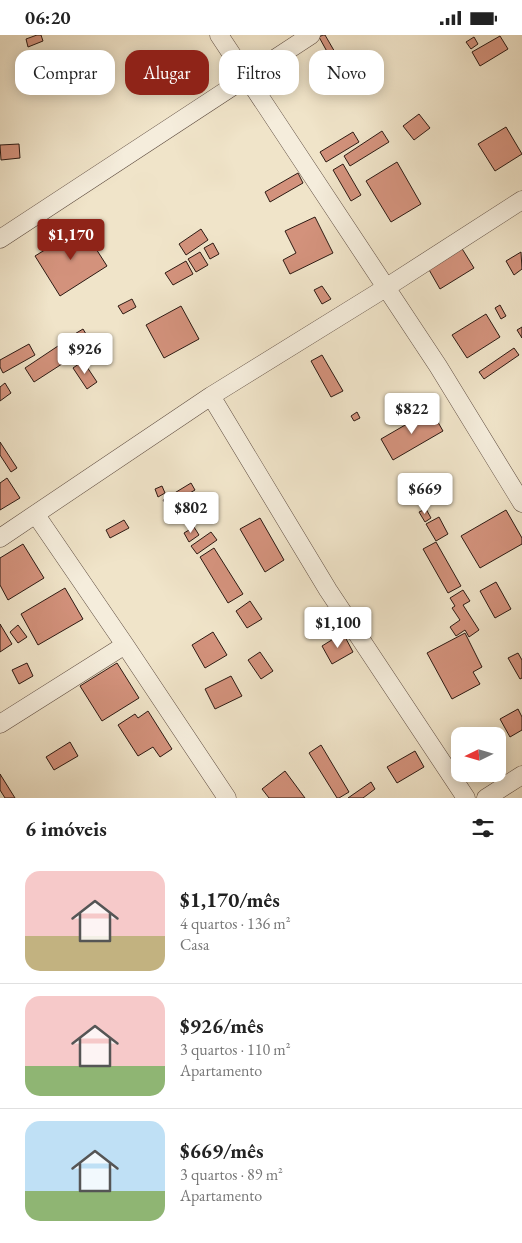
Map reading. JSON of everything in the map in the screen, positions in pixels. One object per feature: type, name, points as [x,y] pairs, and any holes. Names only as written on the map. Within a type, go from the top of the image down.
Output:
[{"type":"street","points":[[219,35],[229,50]]},
{"type":"street","points":[[288,50],[311,35]]},
{"type":"street","points":[[0,239],[219,95]]},
{"type":"street","points":[[258,95],[387,287],[522,503]]},
{"type":"street","points":[[0,538],[211,396],[387,287],[522,200]]},
{"type":"street","points":[[211,396],[328,590],[466,798]]},
{"type":"street","points":[[36,515],[227,798]]},
{"type":"street","points":[[0,724],[125,645]]},
{"type":"street","points":[[486,798],[522,775]]},
{"type":"building","points":[[41,35],[43,41],[28,47],[26,39]]},
{"type":"building","points":[[325,35],[334,50],[326,50],[319,37]]},
{"type":"building","points":[[500,36],[508,49],[480,66],[472,52]]},
{"type":"building","points":[[474,37],[478,44],[471,49],[466,42]]},
{"type":"building","points":[[419,114],[430,128],[414,140],[403,126]]},
{"type":"building","points":[[506,127],[522,154],[495,171],[478,144]]},
{"type":"building","points":[[382,131],[389,142],[350,166],[344,156]]},
{"type":"building","points":[[353,132],[359,142],[326,162],[320,152]]},
{"type":"building","points":[[19,144],[20,158],[1,160],[0,145]]},
{"type":"building","points":[[397,162],[421,204],[391,222],[366,181]]},
{"type":"building","points":[[343,164],[361,195],[351,201],[333,170]]},
{"type":"building","points":[[298,173],[303,183],[270,202],[265,192]]},
{"type":"building","points":[[315,217],[333,253],[290,274],[283,260],[296,253],[285,231]]},
{"type":"building","points":[[82,227],[107,266],[60,296],[35,256]]},
{"type":"building","points":[[201,229],[208,240],[186,255],[179,244]]},
{"type":"building","points":[[213,243],[219,254],[210,259],[204,248]]},
{"type":"building","points":[[461,247],[474,268],[440,289],[428,268]]},
{"type":"building","points":[[200,252],[208,265],[196,272],[188,259]]},
{"type":"building","points":[[521,252],[522,269],[514,275],[506,261]]},
{"type":"building","points":[[186,261],[193,274],[173,285],[165,273]]},
{"type":"building","points":[[322,286],[331,299],[322,304],[314,290]]},
{"type":"building","points":[[132,299],[136,307],[123,314],[118,306]]},
{"type":"building","points":[[500,305],[506,316],[501,319],[495,308]]},
{"type":"building","points":[[181,306],[199,339],[164,358],[146,325]]},
{"type":"building","points":[[486,314],[500,337],[467,358],[452,335]]},
{"type":"building","points":[[522,327],[522,338],[517,330]]},
{"type":"building","points":[[83,329],[89,339],[78,345],[73,335]]},
{"type":"building","points":[[70,338],[79,353],[34,382],[25,368]]},
{"type":"building","points":[[29,344],[35,355],[3,373],[0,367],[0,360]]},
{"type":"building","points":[[514,348],[519,355],[484,379],[479,372]]},
{"type":"building","points":[[322,355],[343,391],[331,397],[311,361]]},
{"type":"building","points":[[83,361],[97,382],[87,389],[73,368]]},
{"type":"building","points":[[5,383],[11,393],[0,401],[0,387]]},
{"type":"building","points":[[431,410],[443,431],[393,460],[381,439]]},
{"type":"building","points":[[357,412],[360,418],[354,421],[351,416]]},
{"type":"building","points":[[0,442],[17,468],[11,472],[0,455]]},
{"type":"building","points":[[7,478],[20,498],[0,510],[0,483]]},
{"type":"building","points":[[191,483],[195,490],[167,506],[163,500]]},
{"type":"building","points":[[162,486],[165,493],[158,497],[155,489]]},
{"type":"building","points":[[426,509],[431,518],[425,522],[419,512]]},
{"type":"building","points":[[506,510],[522,538],[522,544],[480,568],[461,536]]},
{"type":"building","points":[[439,517],[448,534],[436,541],[426,524]]},
{"type":"building","points":[[260,518],[284,560],[265,572],[240,529]]},
{"type":"building","points":[[124,520],[129,528],[110,538],[106,530]]},
{"type":"building","points":[[194,527],[199,535],[189,542],[184,533]]},
{"type":"building","points":[[211,532],[217,540],[197,554],[191,546]]},
{"type":"building","points":[[436,542],[461,586],[448,593],[423,549]]},
{"type":"building","points":[[23,544],[44,578],[8,600],[0,585],[0,558]]},
{"type":"building","points":[[214,548],[243,594],[228,603],[200,557]]},
{"type":"building","points":[[496,582],[511,609],[495,618],[480,591]]},
{"type":"building","points":[[65,588],[83,619],[38,645],[21,614]]},
{"type":"building","points":[[463,590],[470,601],[463,605],[479,630],[469,637],[465,630],[456,636],[450,627],[460,620],[452,608],[455,606],[450,598]]},
{"type":"building","points":[[250,601],[262,619],[247,628],[236,611]]},
{"type":"building","points":[[0,624],[12,644],[0,652]]},
{"type":"building","points":[[18,625],[27,637],[18,643],[10,632]]},
{"type":"building","points":[[213,632],[227,655],[205,668],[192,645]]},
{"type":"building","points":[[343,633],[353,652],[332,664],[322,646]]},
{"type":"building","points":[[465,633],[482,667],[473,672],[480,684],[452,699],[427,653]]},
{"type":"building","points":[[260,652],[273,671],[261,679],[248,660]]},
{"type":"building","points":[[518,653],[522,660],[522,678],[520,679],[508,658]]},
{"type":"building","points":[[27,663],[33,676],[19,684],[12,670]]},
{"type":"building","points":[[117,663],[139,698],[102,721],[80,686]]},
{"type":"building","points":[[231,676],[242,696],[215,709],[205,689]]},
{"type":"building","points":[[518,709],[522,717],[522,730],[510,737],[500,719]]},
{"type":"building","points":[[148,711],[172,749],[160,757],[153,747],[138,756],[118,725],[135,714],[138,718]]},
{"type":"building","points":[[70,742],[78,756],[54,770],[46,757]]},
{"type":"building","points":[[321,745],[349,792],[339,798],[337,798],[309,753]]},
{"type":"building","points":[[415,751],[424,767],[397,783],[387,767]]},
{"type":"building","points":[[285,771],[305,798],[269,798],[262,789]]},
{"type":"building","points":[[0,774],[15,798],[5,798],[0,790]]},
{"type":"building","points":[[371,782],[375,789],[363,798],[348,798]]}]
